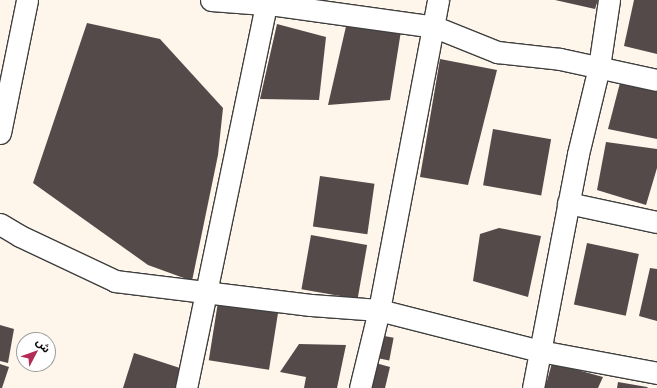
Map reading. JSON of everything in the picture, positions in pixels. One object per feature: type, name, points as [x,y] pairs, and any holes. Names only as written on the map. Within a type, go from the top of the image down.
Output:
[{"type":"street","points":[[0,133],[27,0]]},
{"type":"street","points":[[211,0],[266,2],[435,27],[497,52],[599,67],[657,80]]},
{"type":"street","points":[[360,388],[379,310],[413,126],[435,27],[438,0]]},
{"type":"street","points":[[533,388],[568,203],[599,67],[609,0]]},
{"type":"street","points":[[186,388],[208,291],[266,2]]},
{"type":"street","points":[[568,203],[657,222]]},
{"type":"street","points":[[0,224],[20,236],[115,281],[208,291],[312,305],[379,310],[540,351],[657,374]]},
{"type":"building","points":[[555,0],[598,0],[595,9]]},
{"type":"building","points":[[634,0],[657,0],[657,54],[624,46]]},
{"type":"building","points":[[347,22],[401,31],[390,100],[328,105]]},
{"type":"building","points":[[87,23],[160,39],[223,108],[218,155],[192,281],[148,265],[33,183]]},
{"type":"building","points":[[277,24],[326,37],[319,100],[260,99]]},
{"type":"building","points":[[440,59],[497,70],[468,185],[420,177]]},
{"type":"building","points":[[621,79],[657,86],[657,139],[608,129]]},
{"type":"building","points":[[493,129],[551,139],[541,195],[483,185]]},
{"type":"building","points":[[606,142],[657,149],[657,168],[646,205],[597,190]]},
{"type":"building","points":[[320,176],[374,184],[367,234],[313,227]]},
{"type":"building","points":[[499,228],[541,236],[528,297],[473,281],[480,234]]},
{"type":"building","points":[[311,235],[367,245],[358,299],[301,289]]},
{"type":"building","points":[[587,243],[639,254],[626,316],[574,305]]},
{"type":"building","points":[[650,268],[657,269],[657,321],[639,316]]},
{"type":"building","points":[[218,302],[278,312],[269,370],[209,360]]},
{"type":"building","points":[[0,325],[14,329],[8,363],[0,361]]},
{"type":"building","points":[[374,334],[394,338],[389,360],[370,357]]},
{"type":"building","points":[[299,344],[346,345],[337,388],[304,388],[306,377],[280,372]]},
{"type":"building","points":[[134,353],[183,369],[178,388],[123,388]]},
{"type":"building","points":[[372,362],[390,367],[385,388],[366,388]]},
{"type":"building","points":[[552,363],[603,377],[598,388],[545,388]]},
{"type":"building","points":[[0,364],[9,367],[2,388],[0,388]]},
{"type":"building","points":[[618,382],[647,387],[648,388],[617,388]]}]
